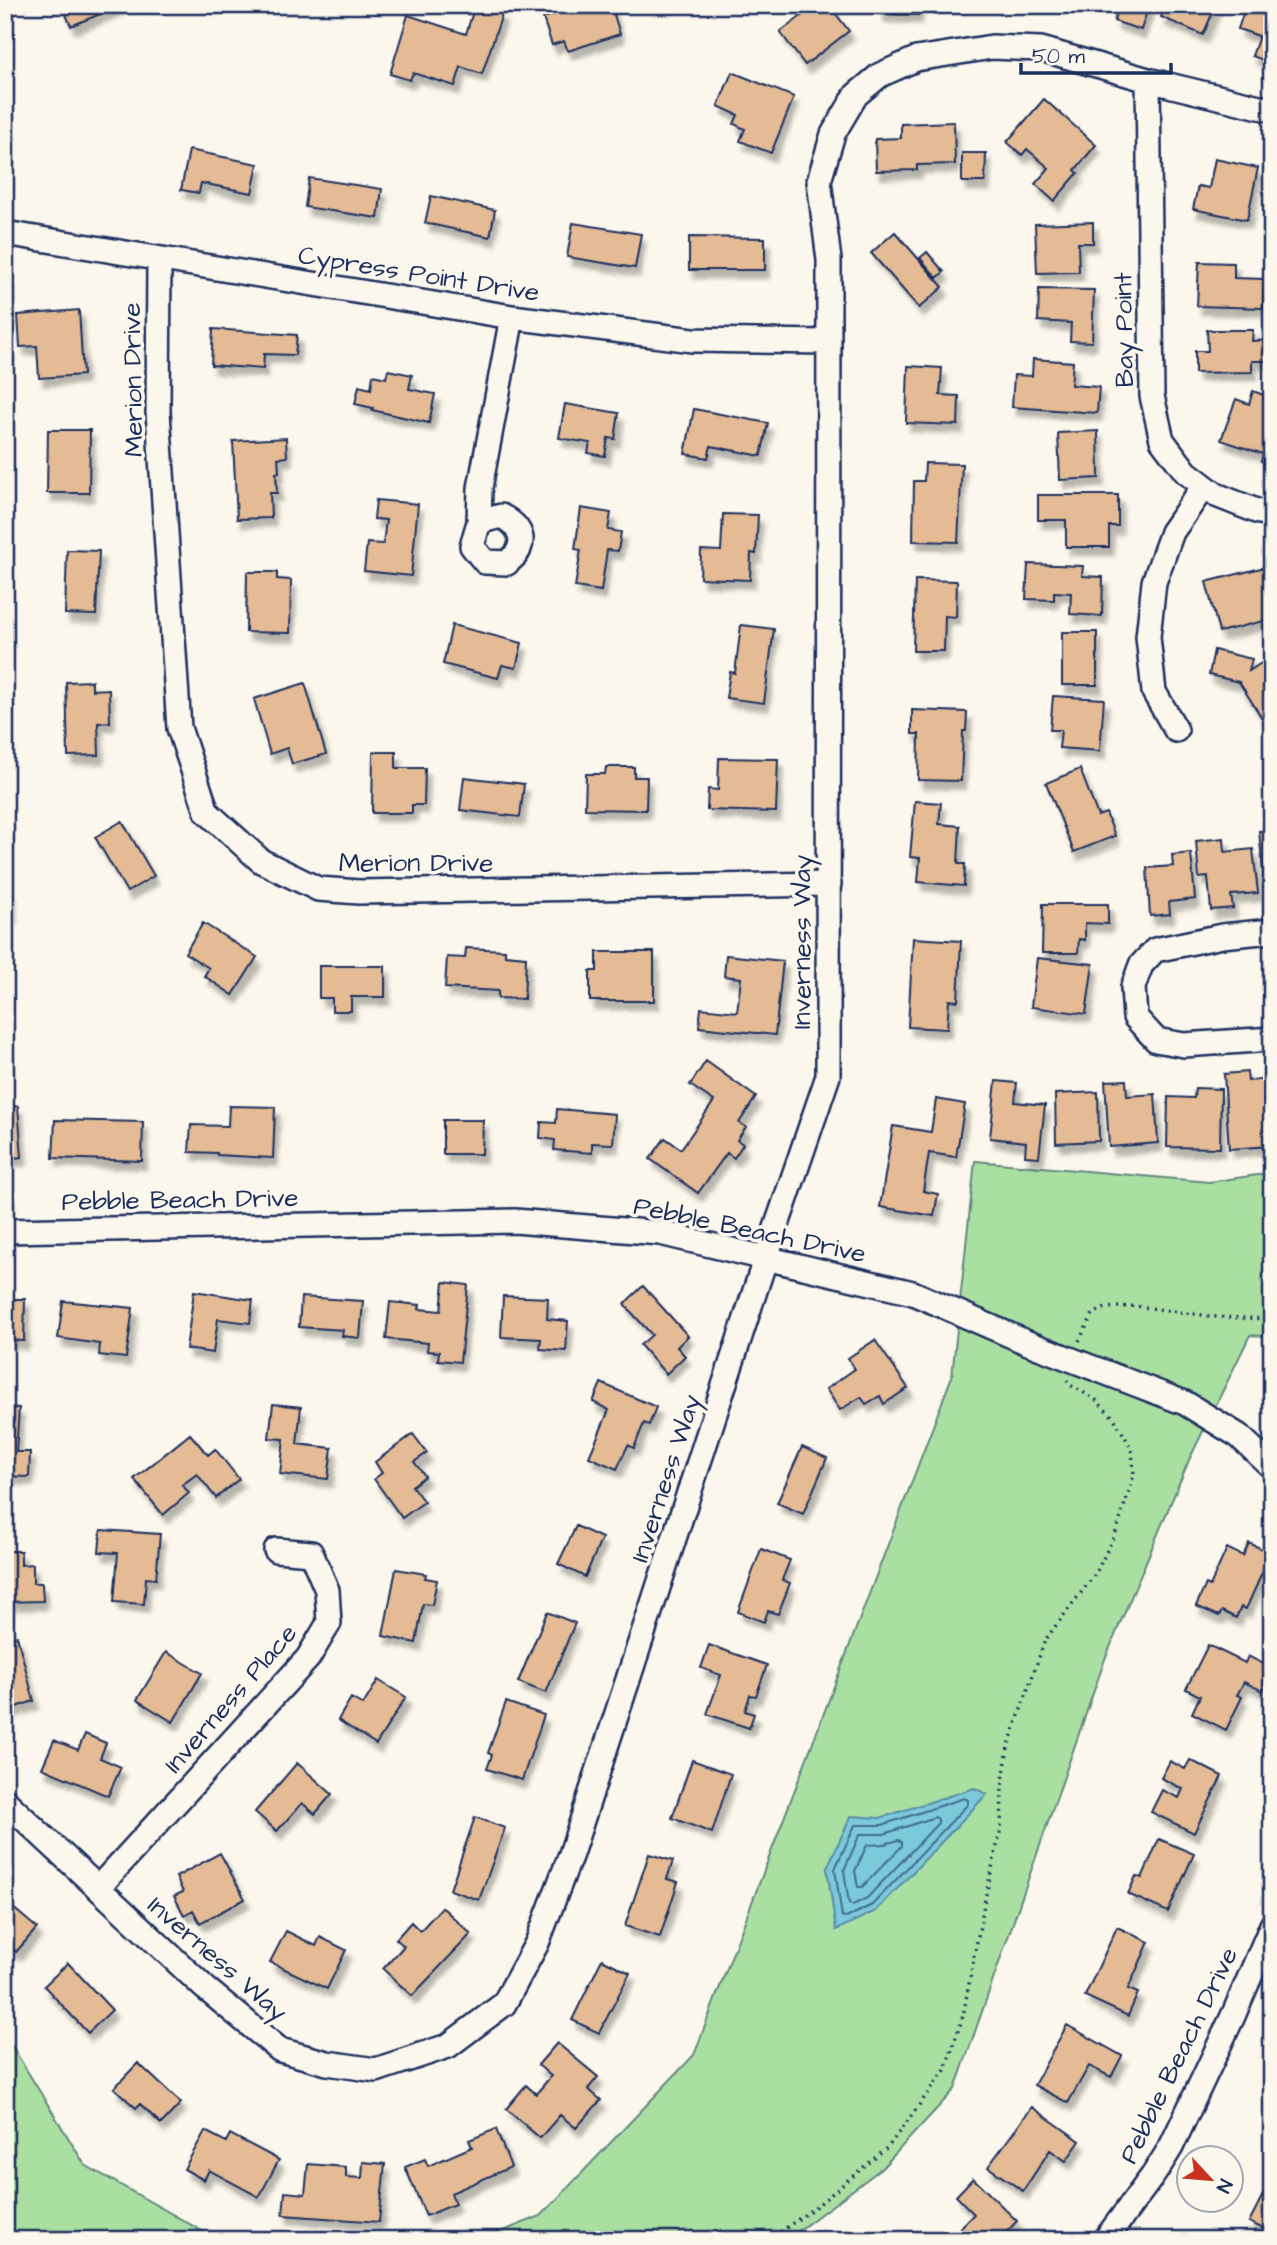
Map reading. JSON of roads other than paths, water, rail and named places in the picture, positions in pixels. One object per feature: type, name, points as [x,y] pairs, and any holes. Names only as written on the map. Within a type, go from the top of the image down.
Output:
[{"type":"street","name":"Inverness Way","points":[[5,1801],[205,1988],[280,2050],[327,2063],[376,2070],[447,2046],[504,2004],[537,1943],[571,1854],[828,1076],[829,260],[819,181],[833,134],[856,95],[880,75],[916,59],[992,47],[1041,49],[1148,80],[1272,110]]},
{"type":"street","name":"Bay Point","points":[[1148,80],[1152,396],[1161,440],[1186,472],[1216,495],[1259,512],[1272,514]]},
{"type":"street","name":"Cypress Point Drive","points":[[5,233],[512,317],[693,340],[827,342]]},
{"type":"street","name":"Merion Drive","points":[[159,260],[158,412],[179,728],[207,812],[261,861],[318,889],[359,892],[829,884]]},
{"type":"street","points":[[480,522],[480,488],[512,317]]},
{"type":"street","points":[[1176,730],[1154,692],[1148,637],[1154,582],[1172,532],[1204,486]]},
{"type":"street","points":[[1272,931],[1222,936],[1155,950],[1141,965],[1133,987],[1135,1017],[1156,1040],[1184,1045],[1272,1038]]},
{"type":"street","name":"Pebble Beach Drive","points":[[5,1231],[515,1221],[660,1233],[914,1293],[1070,1359],[1185,1403],[1239,1436],[1272,1467]]},
{"type":"street","name":"Inverness Place","points":[[98,1888],[308,1658],[328,1623],[327,1590],[311,1553],[276,1550]]},
{"type":"street","name":"Pebble Beach Drive","points":[[1105,2240],[1171,2147],[1233,2016],[1272,1925]]},
{"type":"water","points":[[974,1788],[987,1794],[876,1911],[836,1930],[827,1868],[851,1816],[880,1818]]}]
